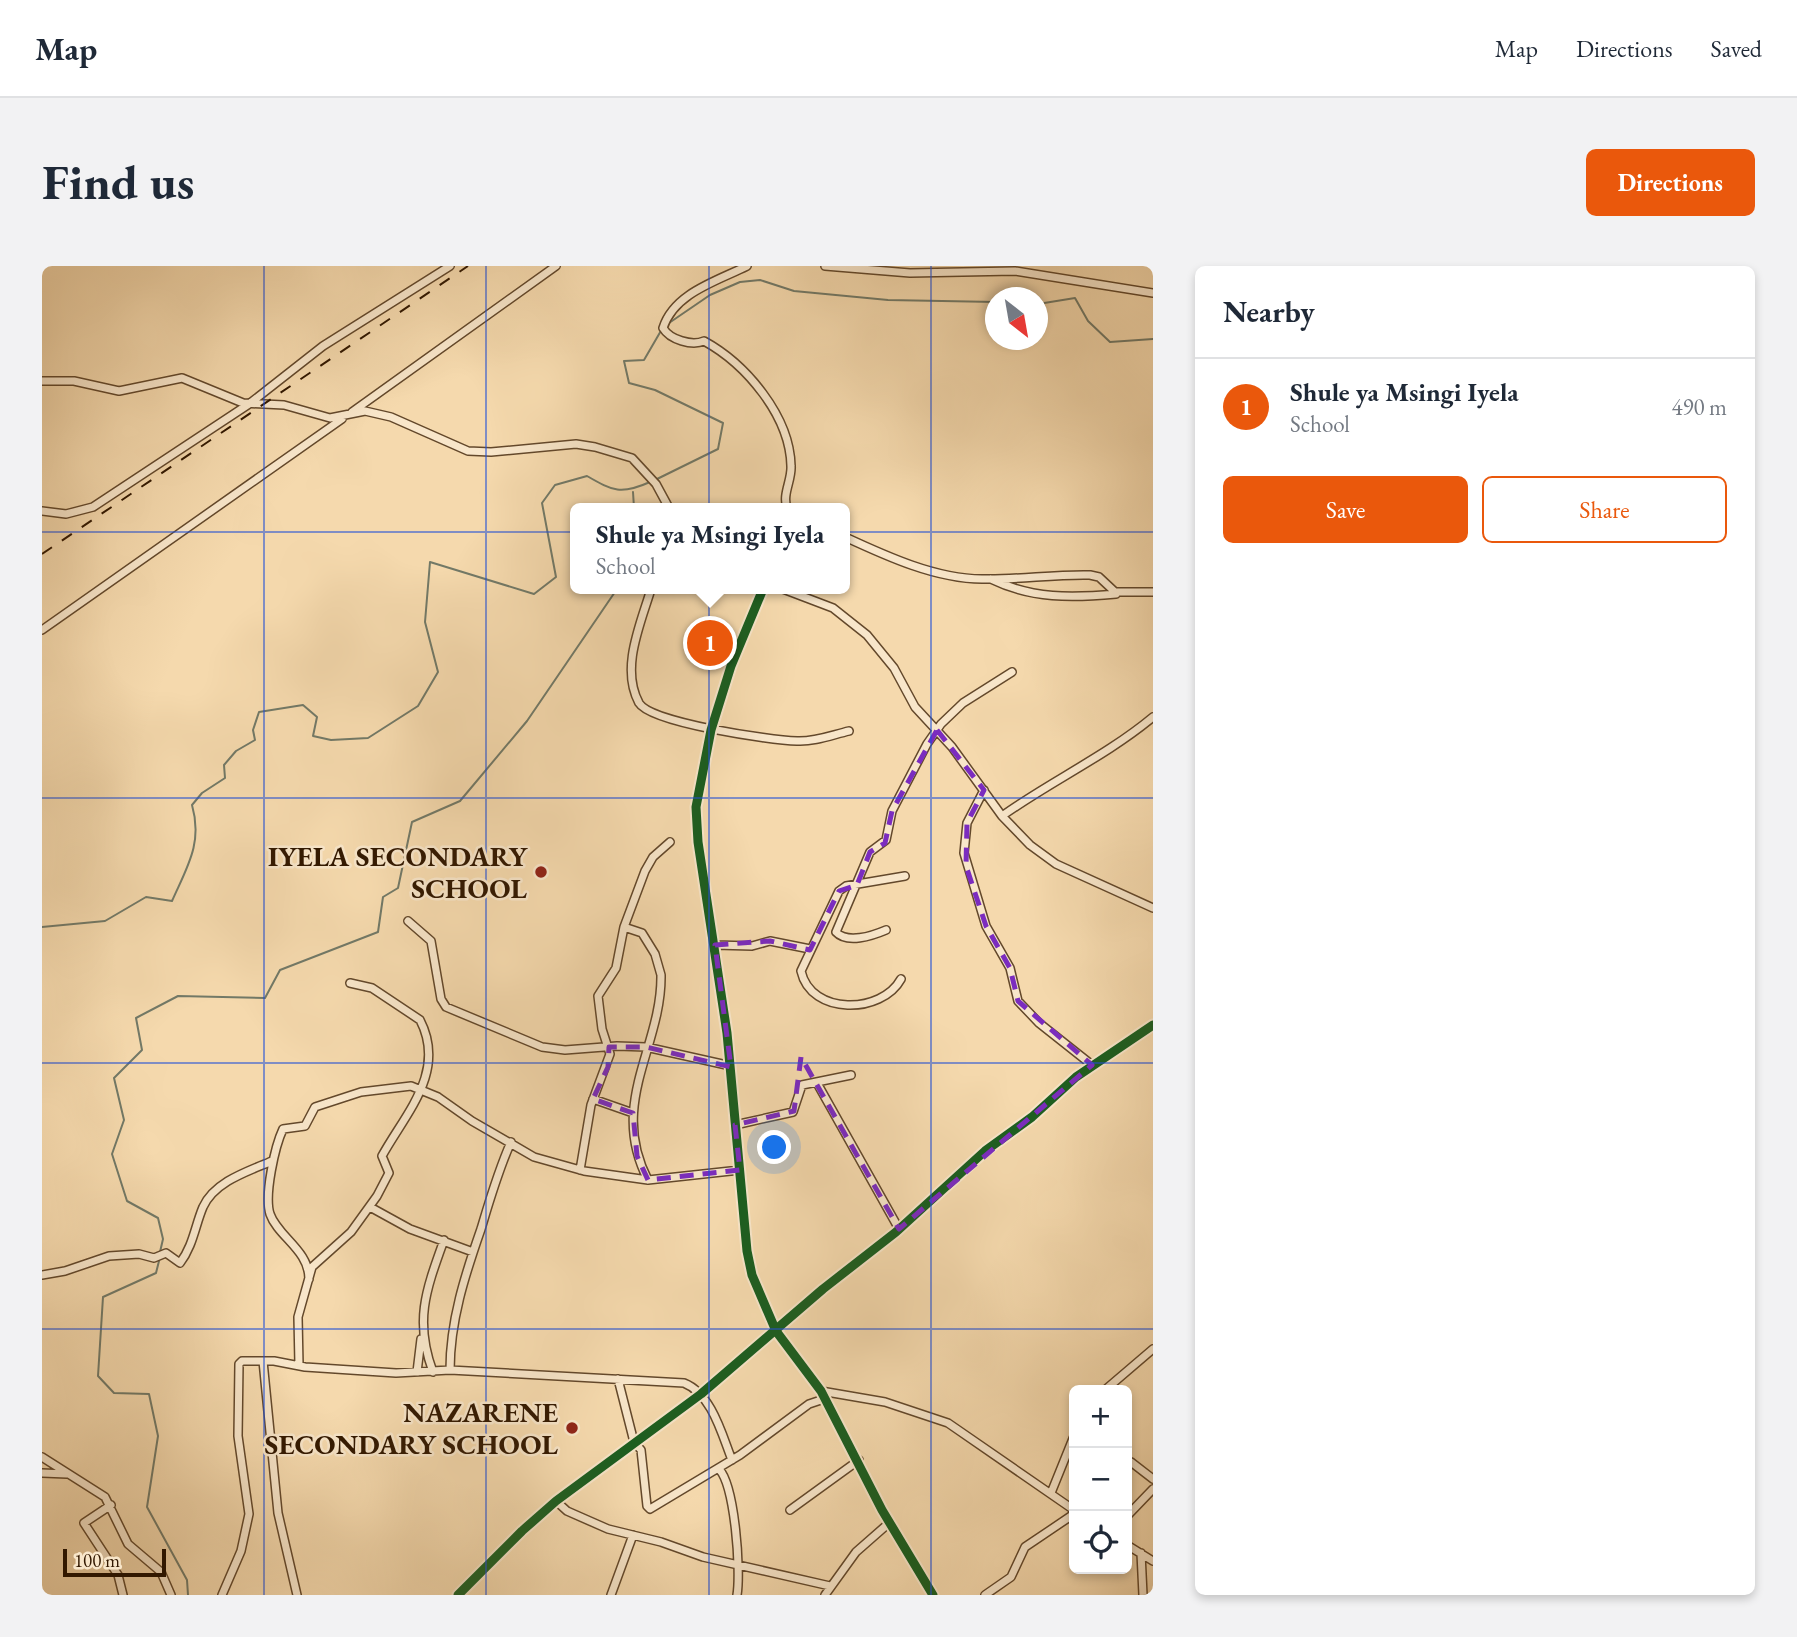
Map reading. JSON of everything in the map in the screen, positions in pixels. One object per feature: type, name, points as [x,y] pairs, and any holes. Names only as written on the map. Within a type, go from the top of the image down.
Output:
[{"type":"street","points":[[42,511],[66,514],[93,507],[249,404],[323,346],[450,266]]},
{"type":"street","points":[[42,630],[556,266]]},
{"type":"street","points":[[747,266],[699,289],[677,304],[663,328],[666,334],[695,344],[704,341],[730,356],[766,399],[779,424],[791,463],[786,503]]},
{"type":"street","points":[[825,266],[910,273],[1015,271],[1153,293]]},
{"type":"street","points":[[42,381],[75,382],[119,391],[182,378],[196,382],[221,396],[249,404],[284,405],[330,418],[365,411],[405,421],[468,451],[502,452],[576,444],[595,447],[632,458],[656,484],[666,503]]},
{"type":"street","points":[[850,539],[906,563],[962,577],[991,579],[1090,575],[1099,577],[1111,590],[1120,594]]},
{"type":"street","points":[[991,579],[1010,588],[1041,596],[1153,592]]},
{"type":"street","points":[[650,594],[633,650],[632,676],[639,702],[653,715],[711,730],[797,741],[849,731]]},
{"type":"street","points":[[762,594],[731,666],[711,730],[700,778],[696,825],[731,1066],[752,1275],[776,1331],[822,1395],[859,1460],[889,1523],[933,1595]]},
{"type":"street","points":[[796,594],[833,608],[867,635],[894,668],[915,707],[937,730],[1002,816],[1030,845],[1056,864],[1153,908]]},
{"type":"street","points":[[886,930],[862,937],[838,934],[838,923],[870,852],[886,840],[892,811],[937,730],[954,709],[1013,672]]},
{"type":"street","points":[[1002,816],[1050,783],[1110,749],[1153,717]]},
{"type":"street","points":[[984,790],[967,824],[964,853],[986,926],[1010,968],[1018,1001],[1040,1023],[1092,1065]]},
{"type":"street","points":[[580,1170],[593,1099],[608,1067],[609,1046],[602,1029],[598,996],[616,968],[624,927],[645,871],[653,858],[670,842]]},
{"type":"street","points":[[901,979],[892,991],[862,1005],[828,1001],[812,990],[802,975],[810,949],[839,891],[905,876]]},
{"type":"street","points":[[408,921],[430,940],[440,995],[446,1007],[542,1047],[565,1050],[609,1046],[646,1047],[731,1066]]},
{"type":"street","points":[[624,927],[642,933],[655,954],[661,975],[633,1113],[637,1156],[648,1180]]},
{"type":"street","points":[[715,945],[752,946],[771,941],[810,949]]},
{"type":"street","points":[[299,1365],[298,1317],[315,1262],[343,1240],[370,1207],[389,1173],[383,1154],[422,1088],[428,1070],[428,1055],[420,1020],[372,988],[350,983]]},
{"type":"street","points":[[458,1595],[556,1501],[701,1394],[822,1289],[898,1229],[985,1151],[1032,1117],[1092,1065],[1153,1025]]},
{"type":"street","points":[[735,1125],[793,1112],[800,1087],[852,1074]]},
{"type":"street","points":[[817,1083],[898,1229]]},
{"type":"street","points":[[309,1279],[304,1261],[270,1214],[272,1161],[283,1129],[306,1125],[315,1108],[373,1089],[398,1086],[422,1088],[487,1131],[534,1157],[580,1170],[648,1180],[740,1170]]},
{"type":"street","points":[[593,1099],[633,1113]]},
{"type":"street","points":[[450,1370],[459,1297],[495,1180],[511,1143]]},
{"type":"street","points":[[42,1275],[120,1254],[154,1258],[166,1253],[179,1264],[194,1238],[205,1203],[226,1182],[272,1161]]},
{"type":"street","points":[[370,1207],[410,1229],[473,1252]]},
{"type":"street","points":[[417,1372],[429,1284],[444,1240]]},
{"type":"street","points":[[421,1335],[433,1372]]},
{"type":"street","points":[[1111,1385],[1153,1349]]},
{"type":"street","points":[[263,1361],[278,1513],[297,1595]]},
{"type":"street","points":[[222,1595],[241,1551],[249,1514],[238,1436],[239,1364],[263,1361],[417,1372],[450,1370],[684,1383],[701,1394],[732,1460]]},
{"type":"street","points":[[618,1379],[635,1442],[641,1450],[648,1508],[660,1504],[719,1469],[822,1395],[904,1407],[948,1423],[1051,1493],[1073,1511]]},
{"type":"street","points":[[1051,1493],[1069,1448]]},
{"type":"street","points":[[42,1457],[99,1492],[111,1505],[128,1544],[161,1572],[171,1595]]},
{"type":"street","points":[[790,1510],[859,1460]]},
{"type":"street","points":[[1132,1463],[1153,1479]]},
{"type":"street","points":[[719,1469],[730,1488],[741,1563],[737,1595]]},
{"type":"street","points":[[42,1473],[67,1474]]},
{"type":"street","points":[[1133,1509],[1153,1489]]},
{"type":"street","points":[[556,1501],[567,1511],[598,1526],[703,1557],[741,1563],[830,1586]]},
{"type":"street","points":[[111,1505],[84,1522],[118,1575],[123,1595]]},
{"type":"street","points":[[985,1595],[1011,1577],[1025,1547],[1069,1516]]},
{"type":"street","points":[[825,1595],[856,1552],[889,1523]]},
{"type":"street","points":[[611,1595],[633,1535]]},
{"type":"street","points":[[1132,1548],[1153,1561]]},
{"type":"street","points":[[1141,1553],[1143,1595]]},
{"type":"highlighted area","points":[[937,730],[984,790],[967,823],[966,866],[986,926],[1010,968],[1018,1001],[1092,1065],[899,1229],[801,1057],[794,1111],[735,1125],[740,1170],[648,1180],[637,1156],[633,1113],[593,1099],[608,1067],[609,1047],[646,1047],[731,1067],[715,945],[770,941],[810,950],[839,891],[857,885],[870,852],[885,843],[892,811]]},
{"type":"waterway","points":[[669,323],[710,295],[740,282],[760,280],[794,291],[888,300],[985,302]]},
{"type":"waterway","points":[[1048,302],[1075,298],[1088,321],[1110,342],[1153,339]]},
{"type":"waterway","points":[[655,480],[718,449],[723,423],[655,390],[629,383],[624,361],[644,360],[662,329]]},
{"type":"waterway","points":[[42,927],[105,921],[146,897],[172,901],[192,854],[196,831],[192,805],[202,793],[225,778],[224,765],[236,751],[255,740],[253,730],[259,712],[303,705],[317,717],[313,736],[331,740],[368,738],[418,706],[438,672],[425,622],[430,562],[534,594],[556,577],[542,503],[555,485],[587,476],[617,490],[632,489],[650,482]]},
{"type":"waterway","points":[[633,492],[634,503]]},
{"type":"waterway","points":[[160,1252],[163,1239],[158,1218],[127,1201],[112,1154],[124,1120],[114,1078],[142,1050],[136,1018],[178,996],[265,998],[280,970],[378,932],[383,897],[398,888],[412,822],[460,801],[527,721],[614,594]]},
{"type":"waterway","points":[[159,1261],[156,1273],[103,1297],[98,1376],[114,1393],[149,1394],[158,1436],[147,1507],[187,1580],[188,1595]]},
{"type":"railway","points":[[42,554],[468,266]]},
{"type":"cycle path","points":[[761,594],[731,666],[711,730],[696,807],[698,842],[727,1033],[747,1251],[752,1275],[776,1331],[821,1391],[882,1510],[933,1595]]},
{"type":"cycle path","points":[[458,1595],[556,1501],[701,1394],[823,1289],[896,1232],[985,1151],[1032,1117],[1076,1077],[1153,1025]]},
{"type":"place","name":"Shule ya Msingi Iyela","points":[[710,643]]},
{"type":"place","name":"IYELA SECONDARY SCHOOL","points":[[541,872]]},
{"type":"place","name":"NAZARENE SECONDARY SCHOOL","points":[[572,1428]]}]
